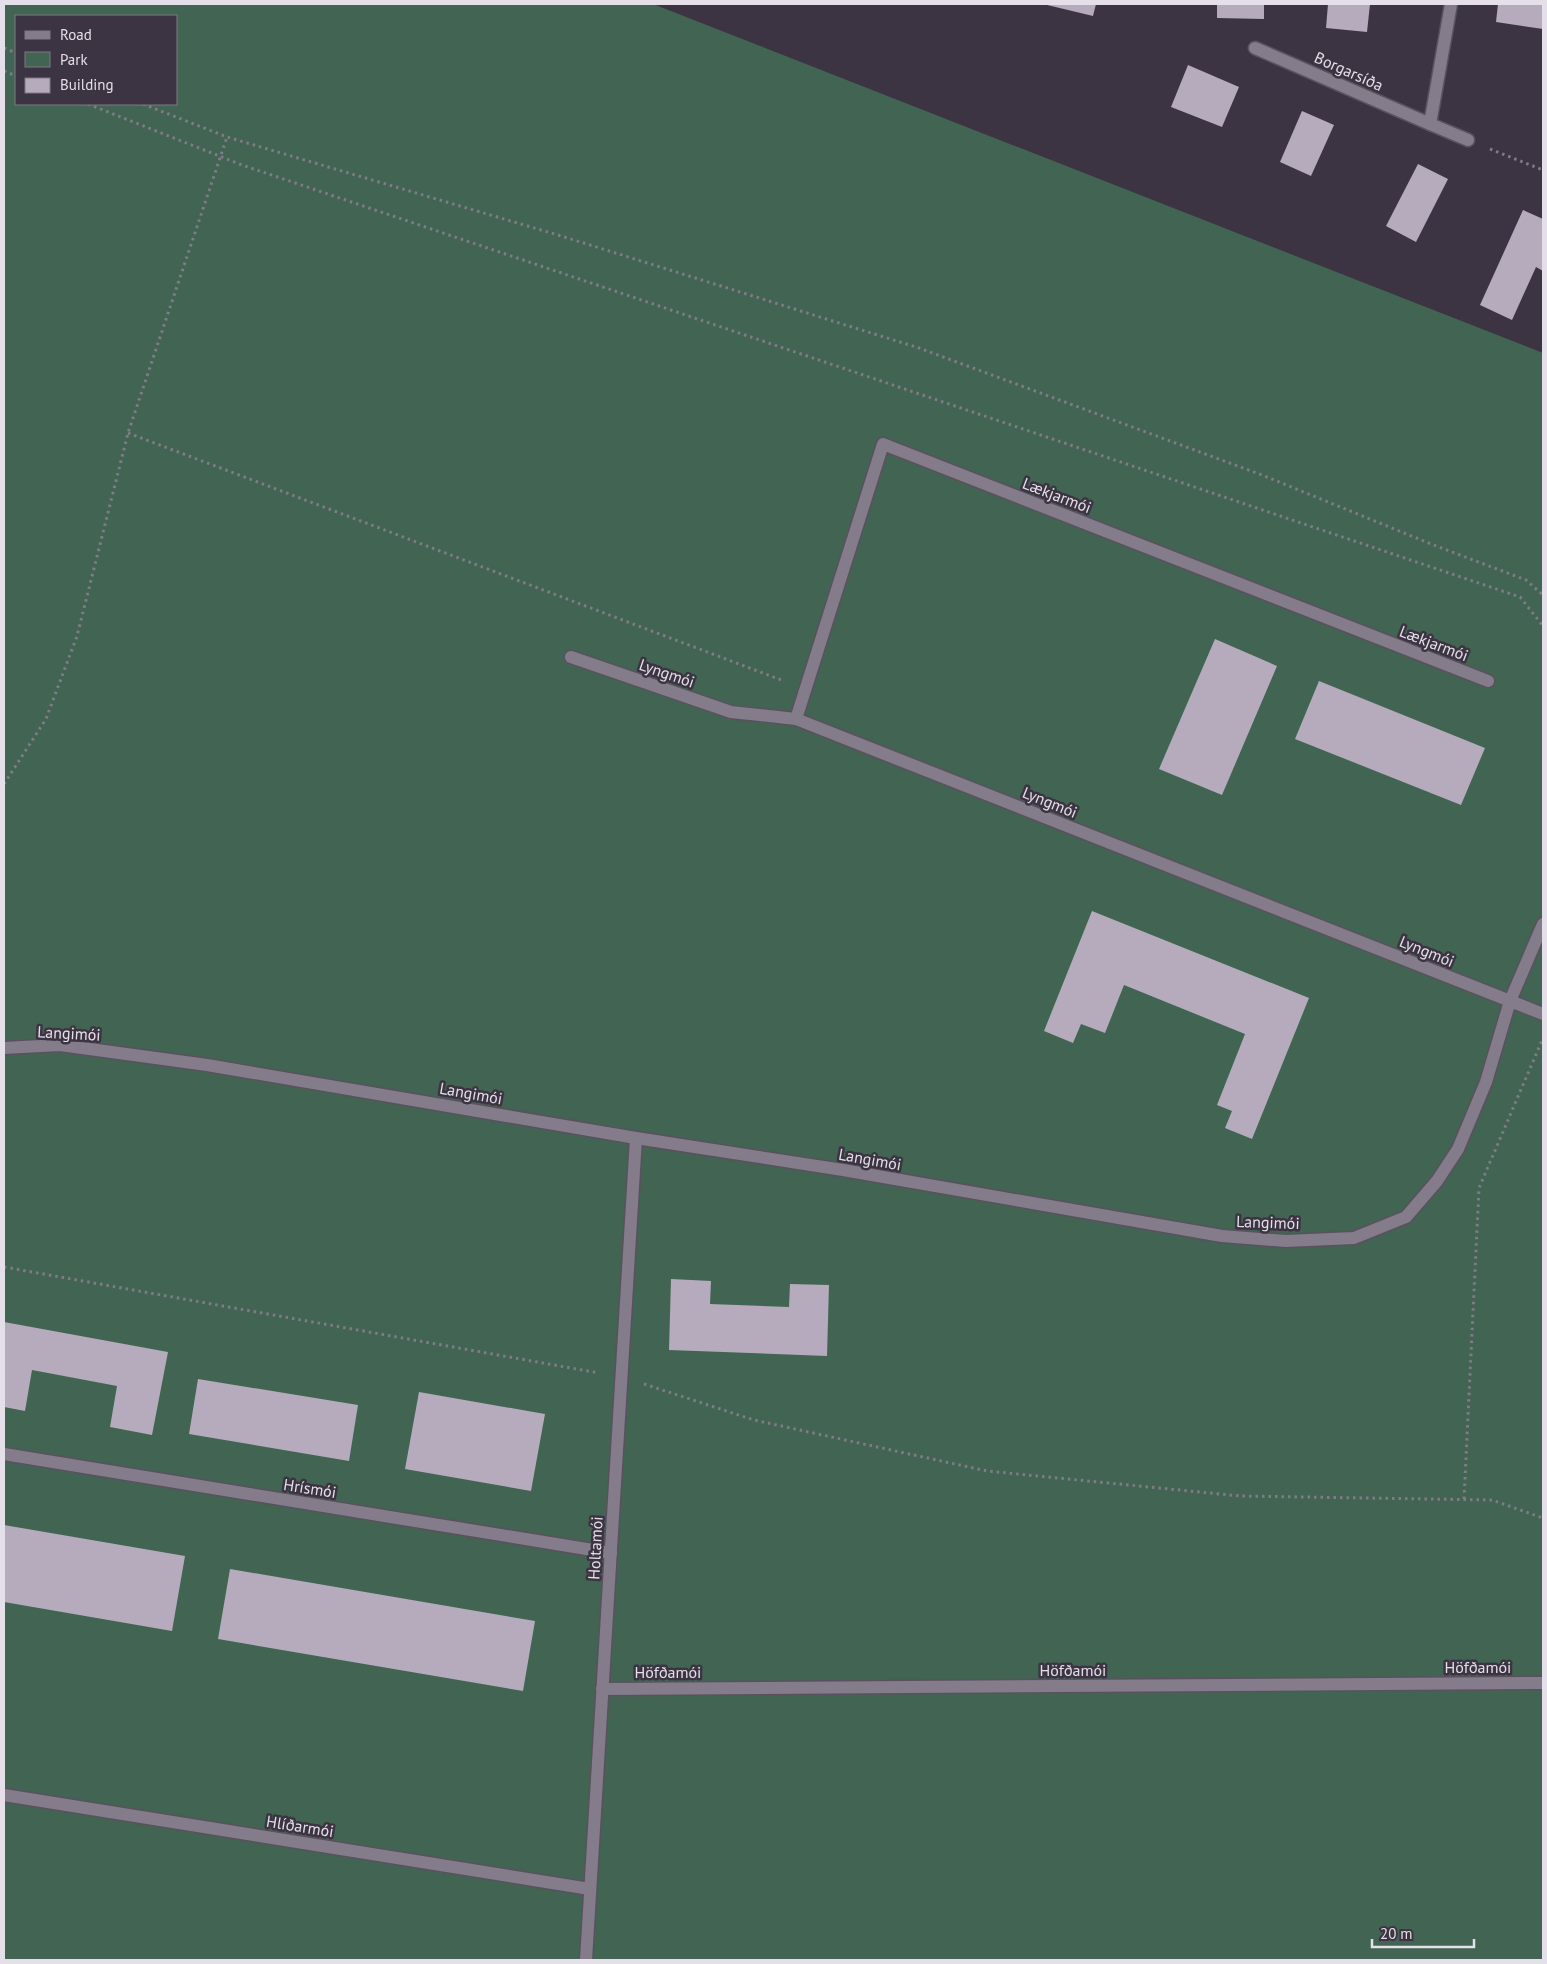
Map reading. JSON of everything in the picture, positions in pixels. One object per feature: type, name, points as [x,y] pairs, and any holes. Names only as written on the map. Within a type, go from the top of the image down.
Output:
[{"type":"street","points":[[1430,124],[1451,4]]},
{"type":"street","name":"Borgarsíða","points":[[1255,48],[1468,140]]},
{"type":"street","name":"Lækjarmói","points":[[796,719],[883,444],[1488,681]]},
{"type":"street","name":"Lyngmói","points":[[571,657],[731,712],[796,719],[1543,1014]]},
{"type":"street","name":"Langimói","points":[[4,1048],[60,1045],[207,1065],[636,1138],[843,1170],[1222,1236],[1286,1241],[1354,1238],[1406,1217],[1437,1181],[1458,1149],[1486,1082],[1510,1001],[1543,924]]},
{"type":"street","name":"Holtamói","points":[[586,1960],[636,1138]]},
{"type":"street","name":"Hrísmói","points":[[4,1454],[611,1553]]},
{"type":"street","name":"Höfðamói","points":[[602,1689],[1543,1683]]},
{"type":"street","name":"Hlíðarmói","points":[[4,1795],[590,1889]]},
{"type":"path","points":[[91,105],[220,156],[1520,597],[1543,626]]},
{"type":"path","points":[[146,105],[227,137],[558,235],[919,348],[1262,475],[1431,544],[1526,580],[1543,595]]},
{"type":"path","points":[[4,784],[46,719],[77,636],[128,433],[227,137]]},
{"type":"path","points":[[1468,140],[1543,170]]},
{"type":"path","points":[[128,433],[805,689]]},
{"type":"path","points":[[1464,1499],[1479,1188],[1543,1037]]},
{"type":"path","points":[[4,1267],[621,1376],[754,1420],[987,1470],[1240,1496],[1492,1500],[1543,1518]]},
{"type":"green space","points":[[4,4],[653,4],[1543,353],[1543,1960],[4,1960]]},
{"type":"building","points":[[1043,4],[1096,4],[1093,16]]},
{"type":"building","points":[[1217,4],[1264,4],[1264,19],[1217,18]]},
{"type":"building","points":[[1328,4],[1370,4],[1367,32],[1326,28]]},
{"type":"building","points":[[1498,4],[1543,4],[1543,29],[1496,22]]},
{"type":"building","points":[[1188,65],[1239,87],[1222,127],[1171,107]]},
{"type":"building","points":[[1302,111],[1334,125],[1311,176],[1280,162]]},
{"type":"building","points":[[1418,164],[1448,179],[1416,242],[1386,226]]},
{"type":"building","points":[[1523,210],[1543,219],[1543,271],[1536,267],[1512,320],[1480,305]]},
{"type":"building","points":[[1215,639],[1277,666],[1222,795],[1159,769]]},
{"type":"building","points":[[1319,681],[1485,748],[1461,805],[1295,739]]},
{"type":"building","points":[[1092,911],[1309,998],[1252,1139],[1225,1128],[1232,1111],[1217,1105],[1245,1034],[1124,985],[1105,1033],[1081,1024],[1073,1043],[1044,1031]]},
{"type":"building","points":[[671,1279],[711,1281],[710,1304],[789,1307],[790,1284],[829,1285],[827,1356],[669,1350]]},
{"type":"building","points":[[4,1322],[168,1352],[152,1435],[110,1427],[117,1386],[32,1370],[25,1411],[4,1407]]},
{"type":"building","points":[[198,1379],[358,1405],[349,1461],[189,1434]]},
{"type":"building","points":[[419,1392],[545,1414],[531,1491],[405,1469]]},
{"type":"building","points":[[4,1525],[185,1556],[172,1631],[4,1602]]},
{"type":"building","points":[[230,1569],[535,1621],[523,1691],[218,1639]]}]
